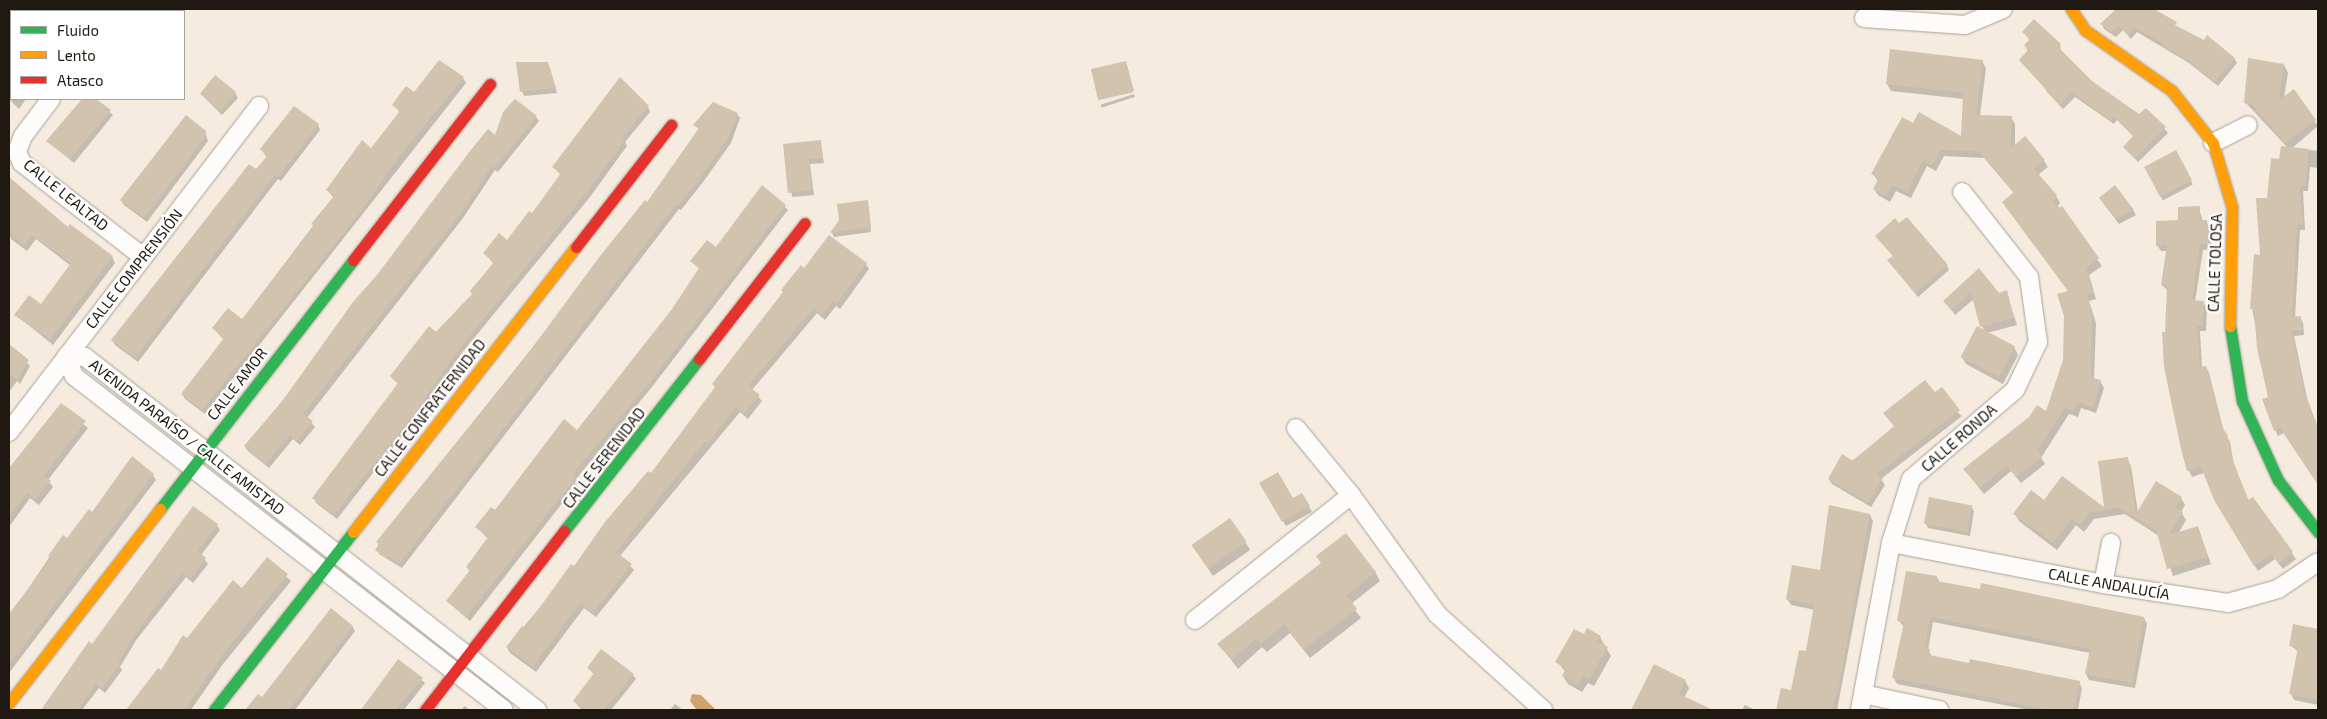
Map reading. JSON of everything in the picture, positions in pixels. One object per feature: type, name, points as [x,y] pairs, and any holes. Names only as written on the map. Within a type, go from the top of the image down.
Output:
[{"type":"street","points":[[1864,18],[1965,25],[2003,9]]},
{"type":"street","name":"CALLE TOLOSA","points":[[2071,9],[2085,30],[2172,91],[2213,143],[2232,207],[2228,315],[2242,401],[2278,480],[2318,532]]},
{"type":"street","name":"CALLE AMOR","points":[[9,703],[490,84]]},
{"type":"street","name":"CALLE LEALTAD","points":[[50,100],[23,136],[17,152],[22,163],[143,257]]},
{"type":"street","name":"CALLE COMPRENSIÓN","points":[[9,432],[259,106]]},
{"type":"street","name":"CALLE CONFRATERNIDAD","points":[[214,710],[671,125]]},
{"type":"street","points":[[2213,143],[2248,125]]},
{"type":"street","name":"CALLE RONDA","points":[[1861,702],[1891,543],[1911,479],[2015,390],[2038,342],[2029,277],[1962,192]]},
{"type":"street","name":"CALLE SERENIDAD","points":[[425,710],[805,223]]},
{"type":"street","name":"AVENIDA PARAÍSO / CALLE AMISTAD","points":[[504,710],[74,376],[67,356],[85,357],[537,710]]},
{"type":"street","points":[[1296,428],[1351,496],[1438,615],[1543,710]]},
{"type":"street","points":[[1195,620],[1351,496]]},
{"type":"street","name":"CALLE ANDALUCÍA","points":[[1891,543],[2103,584],[2228,603],[2278,589],[2318,562]]},
{"type":"street","points":[[2103,584],[2110,543]]},
{"type":"street","points":[[1861,702],[1939,710]]},
{"type":"shaded area","points":[[692,694],[701,695],[716,710],[696,709],[690,701]]},
{"type":"building","points":[[2116,9],[2154,9],[2177,22],[2175,25],[2204,40],[2207,35],[2235,58],[2215,82],[2185,58],[2162,46],[2164,44],[2134,28],[2128,35],[2119,26],[2112,32],[2100,24]]},
{"type":"building","points":[[2034,19],[2061,44],[2058,47],[2092,81],[2139,114],[2146,108],[2166,127],[2135,159],[2123,147],[2133,136],[2114,116],[2111,120],[2072,93],[2060,105],[2019,60],[2028,50],[2024,45],[2030,39],[2022,32]]},
{"type":"building","points":[[1890,49],[1983,60],[1976,115],[2012,116],[2011,148],[2025,136],[2045,160],[2034,169],[2057,195],[2053,202],[2060,208],[2062,206],[2099,258],[2086,268],[2093,293],[2087,294],[2092,315],[2091,377],[2101,380],[2093,407],[2077,402],[2074,411],[2065,408],[2037,451],[2042,457],[2016,477],[2007,465],[1980,488],[1963,469],[2029,417],[2037,405],[2046,411],[2063,360],[2064,316],[2057,294],[2068,291],[2002,202],[2014,192],[1979,151],[1941,150],[1932,165],[1923,160],[1907,192],[1892,185],[1886,196],[1873,189],[1879,178],[1871,174],[1902,117],[1913,123],[1919,112],[1961,136],[1963,93],[1886,84]]},
{"type":"building","points":[[2248,58],[2284,64],[2279,100],[2294,89],[2316,120],[2285,143],[2252,105],[2244,103]]},
{"type":"building","points":[[439,60],[464,77],[399,157],[359,214],[202,410],[181,394],[224,338],[212,328],[228,308],[242,319],[314,226],[311,224],[334,196],[326,190],[362,140],[371,148],[400,111],[392,105],[406,86],[414,92]]},
{"type":"building","points":[[1126,61],[1133,92],[1098,100],[1091,69]]},
{"type":"building","points":[[516,62],[548,62],[556,88],[520,92]]},
{"type":"building","points":[[215,75],[236,92],[221,111],[200,94]]},
{"type":"building","points":[[620,77],[649,106],[622,138],[625,140],[587,192],[459,349],[417,410],[334,515],[312,498],[398,383],[390,376],[429,326],[436,332],[472,294],[470,291],[494,262],[483,253],[499,233],[507,240],[529,211],[532,213],[561,173],[552,167]]},
{"type":"building","points":[[515,99],[537,116],[495,168],[492,166],[461,213],[303,414],[313,421],[297,441],[290,435],[266,464],[244,446],[283,400],[353,302],[377,275],[470,151],[488,129],[495,135],[503,112]]},
{"type":"building","points":[[81,100],[97,100],[111,110],[70,159],[46,141]]},
{"type":"building","points":[[713,102],[738,113],[728,138],[701,177],[678,206],[676,205],[399,564],[375,550],[379,544],[376,542],[530,351],[597,260],[645,200],[647,202],[699,128],[693,125]]},
{"type":"building","points":[[294,106],[319,124],[278,177],[275,175],[135,358],[111,340],[249,164],[256,169],[267,156],[260,149]]},
{"type":"building","points":[[186,115],[206,131],[206,136],[144,218],[120,200]]},
{"type":"building","points":[[821,140],[823,158],[809,159],[812,190],[788,193],[783,144]]},
{"type":"building","points":[[2281,146],[2309,149],[2305,186],[2300,186],[2303,224],[2297,225],[2292,317],[2301,316],[2302,330],[2292,331],[2304,391],[2318,428],[2318,485],[2280,428],[2274,431],[2262,399],[2268,397],[2257,348],[2254,309],[2250,309],[2254,254],[2260,255],[2256,198],[2267,198],[2271,158],[2279,159]]},
{"type":"building","points":[[2176,150],[2192,180],[2160,197],[2144,167]]},
{"type":"building","points":[[9,177],[68,227],[70,224],[113,256],[50,340],[14,315],[29,295],[41,304],[71,263],[32,235],[24,246],[9,234]]},
{"type":"building","points":[[762,185],[786,205],[650,382],[573,474],[576,477],[466,617],[446,601],[470,570],[466,567],[488,537],[475,527],[491,507],[495,510],[564,419],[577,430],[672,309],[699,268],[690,261],[707,240],[716,247]]},
{"type":"building","points":[[2115,185],[2134,210],[2116,219],[2099,198]]},
{"type":"building","points":[[868,200],[871,227],[830,233],[839,220],[837,204]]},
{"type":"building","points":[[2200,206],[2200,220],[2207,220],[2208,244],[2200,244],[2192,300],[2204,301],[2203,326],[2197,326],[2200,367],[2206,366],[2222,428],[2227,434],[2232,458],[2248,500],[2253,497],[2293,552],[2279,564],[2271,554],[2254,566],[2214,500],[2201,467],[2187,471],[2181,449],[2164,367],[2162,332],[2165,332],[2167,286],[2161,285],[2167,245],[2156,246],[2156,221],[2178,220],[2178,207]]},
{"type":"building","points":[[1907,217],[1948,265],[1915,293],[1887,260],[1893,256],[1875,236],[1895,218],[1899,223]]},
{"type":"building","points":[[829,235],[867,263],[836,304],[833,301],[822,315],[814,308],[748,386],[760,395],[744,414],[736,407],[708,443],[705,441],[616,552],[632,564],[593,613],[580,603],[533,667],[506,647],[522,626],[525,628],[571,564],[574,566],[605,522],[648,471],[651,473],[715,387],[712,384],[783,292],[781,290],[801,265],[804,268]]},
{"type":"building","points":[[1979,268],[1999,293],[2007,290],[2014,318],[1980,327],[1971,293],[1951,310],[1943,301]]},
{"type":"building","points":[[1977,326],[2015,346],[1999,377],[1961,357]]},
{"type":"building","points":[[9,344],[29,360],[17,380],[9,373]]},
{"type":"building","points":[[1925,380],[1935,392],[1942,387],[1960,410],[1876,475],[1883,478],[1868,503],[1828,479],[1842,454],[1853,461],[1894,426],[1883,413]]},
{"type":"building","points":[[61,403],[86,421],[44,476],[51,481],[35,500],[27,493],[9,518],[9,468]]},
{"type":"building","points":[[132,456],[154,474],[9,665],[9,614],[51,558],[48,556],[63,535],[67,538],[89,509],[92,512]]},
{"type":"building","points":[[2128,457],[2136,514],[2156,481],[2182,497],[2175,508],[2183,512],[2169,535],[2198,526],[2208,557],[2167,569],[2156,530],[2120,508],[2090,512],[2080,525],[2071,519],[2053,543],[2013,514],[2031,490],[2044,500],[2062,476],[2104,507],[2098,461]]},
{"type":"building","points":[[1278,472],[1293,498],[1302,493],[1310,506],[1282,522],[1259,483]]},
{"type":"building","points":[[1929,497],[1972,505],[1967,532],[1924,524]]},
{"type":"building","points":[[1829,505],[1870,514],[1839,687],[1832,710],[1776,710],[1781,688],[1791,690],[1799,650],[1806,651],[1814,605],[1786,599],[1792,565],[1820,570]]},
{"type":"building","points":[[193,506],[218,524],[198,551],[206,558],[190,579],[183,573],[162,598],[135,634],[118,662],[120,664],[102,689],[96,684],[78,710],[41,710],[89,641],[92,644]]},
{"type":"building","points":[[1230,518],[1247,542],[1208,569],[1191,545]]},
{"type":"building","points":[[1346,533],[1376,572],[1346,595],[1357,609],[1304,649],[1284,624],[1261,644],[1256,639],[1232,660],[1217,644],[1321,563],[1316,556]]},
{"type":"building","points":[[267,557],[288,574],[220,658],[185,710],[126,710],[158,668],[161,670],[183,635],[187,638],[233,580],[242,588]]},
{"type":"building","points":[[1906,571],[1937,576],[1937,581],[1980,589],[1981,583],[2144,617],[2132,683],[2085,674],[2090,649],[1930,617],[1925,648],[1930,649],[1929,655],[1969,663],[1970,659],[2080,681],[2074,710],[2050,710],[1892,678],[1904,622],[1897,621]]},
{"type":"building","points":[[331,608],[353,626],[289,710],[245,710],[258,694],[262,697]]},
{"type":"building","points":[[2293,624],[2318,629],[2318,700],[2289,694],[2298,647],[2289,646]]},
{"type":"building","points":[[1587,628],[1601,636],[1597,641],[1608,647],[1589,679],[1583,676],[1578,685],[1562,676],[1566,668],[1555,662],[1574,629],[1584,634]]},
{"type":"building","points":[[601,649],[634,674],[604,710],[585,710],[573,701],[594,673],[587,668]]},
{"type":"building","points":[[398,659],[423,678],[395,710],[361,710]]},
{"type":"building","points":[[1654,664],[1686,680],[1679,694],[1713,710],[1631,710]]},
{"type":"traffic: fast","points":[[160,509],[353,260]]},
{"type":"traffic: fast","points":[[2230,326],[2242,401],[2278,480],[2318,532]]},
{"type":"traffic: fast","points":[[564,531],[699,359]]},
{"type":"traffic: fast","points":[[214,710],[353,532]]},
{"type":"traffic: slow","points":[[2071,9],[2085,30],[2172,91],[2213,143],[2232,207],[2230,326]]},
{"type":"traffic: slow","points":[[353,532],[576,247]]},
{"type":"traffic: slow","points":[[9,703],[160,509]]},
{"type":"traffic: jam","points":[[353,260],[490,84]]},
{"type":"traffic: jam","points":[[576,247],[671,125]]},
{"type":"traffic: jam","points":[[699,359],[805,223]]},
{"type":"traffic: jam","points":[[425,710],[564,531]]}]
